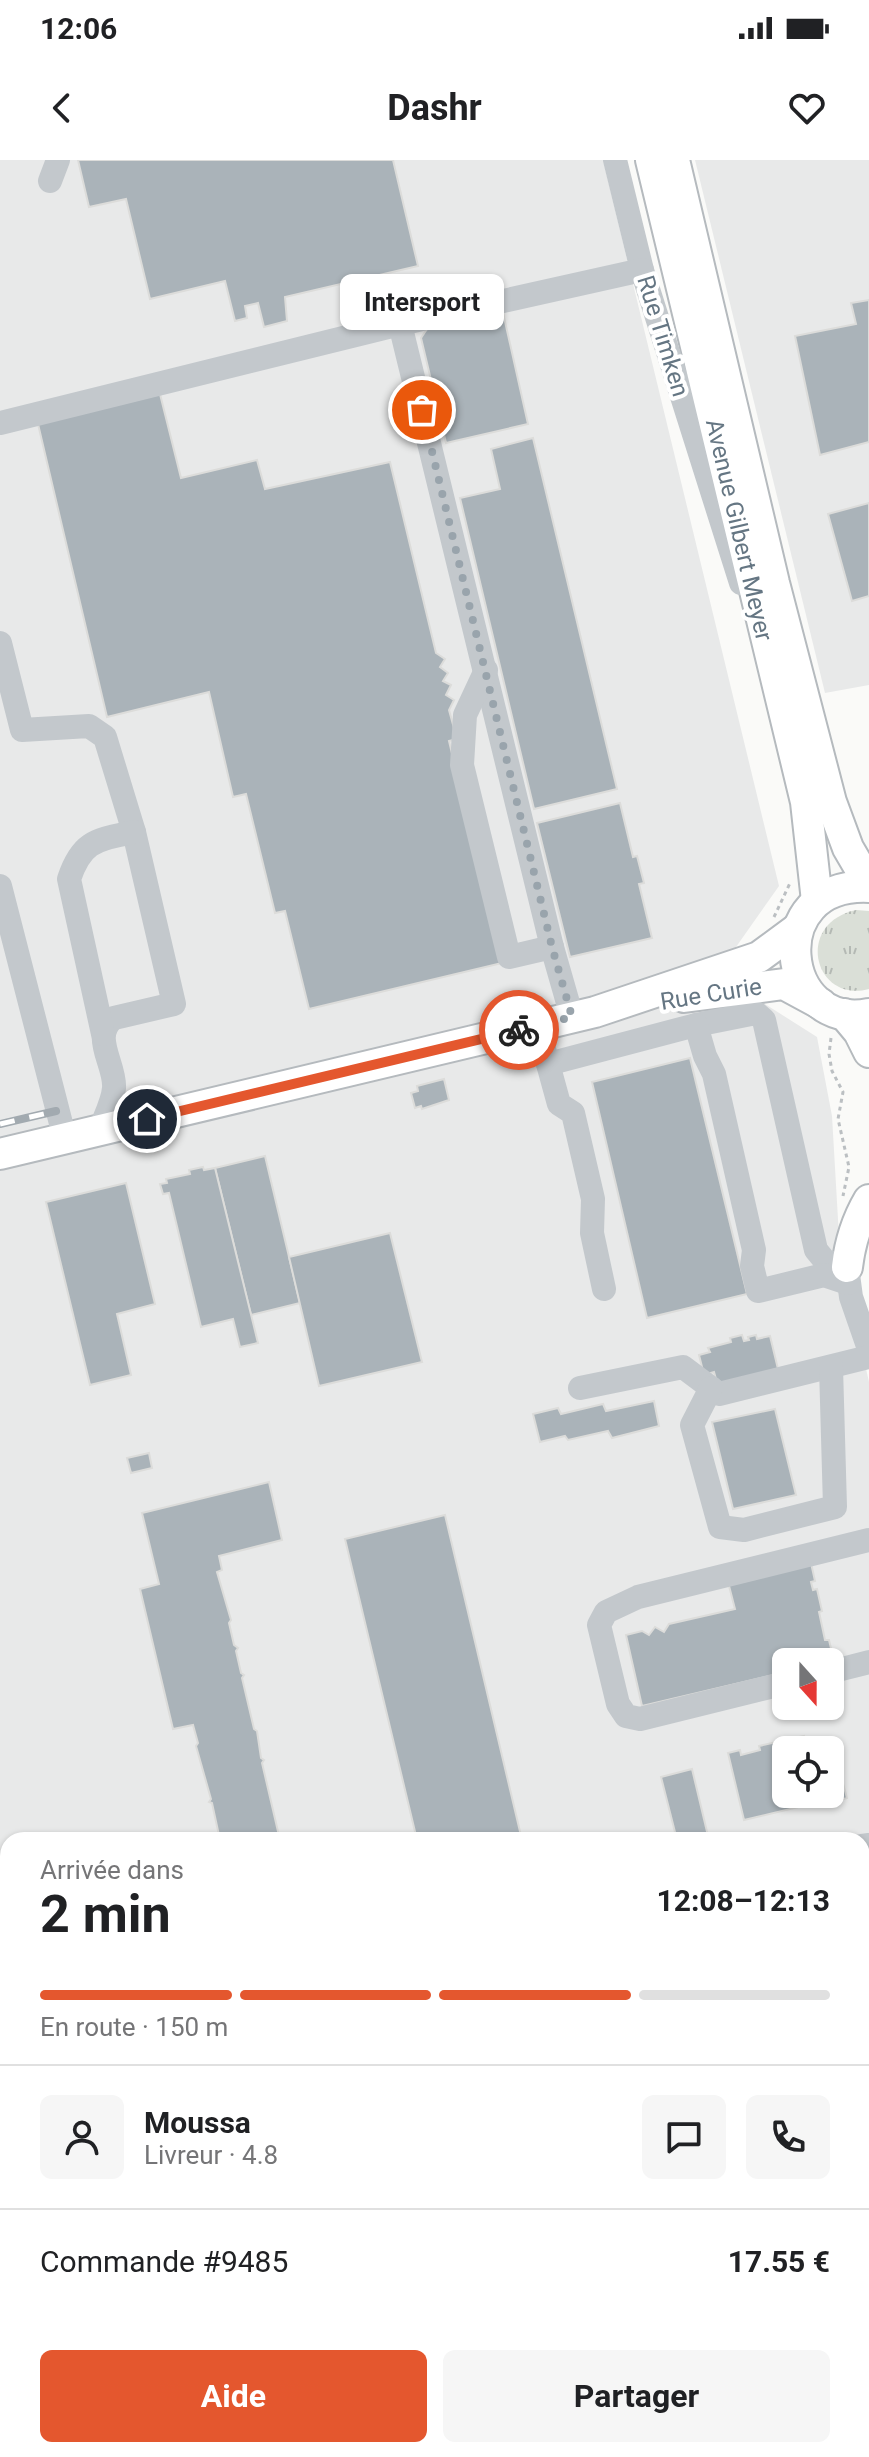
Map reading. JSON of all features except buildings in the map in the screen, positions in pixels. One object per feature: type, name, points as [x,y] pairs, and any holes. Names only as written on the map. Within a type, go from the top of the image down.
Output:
[{"type":"main road","name":"Avenue Gilbert Meyer","points":[[651,160],[806,802],[817,901]]},
{"type":"main road","name":"Avenue Gilbert Meyer","points":[[674,160],[774,583],[831,802],[848,848],[869,885]]},
{"type":"main road","points":[[817,901],[833,891],[869,885]]},
{"type":"main road","name":"Rue Curie","points":[[567,1019],[759,957],[797,929],[805,913],[817,901]]},
{"type":"main road","points":[[797,929],[794,950],[797,970],[806,989],[859,1032],[869,1052]]},
{"type":"main road","name":"Rue Curie","points":[[0,1154],[567,1019],[768,984],[784,984],[841,1017]]},
{"type":"main road","points":[[848,1275],[850,1241],[863,1210]]},
{"type":"street","name":"Rue Timken","points":[[615,160],[642,270],[736,571],[766,645]]},
{"type":"street","points":[[0,423],[400,324],[642,270]]},
{"type":"street","points":[[400,324],[552,947],[567,1019],[560,1061],[559,1104],[573,1113],[593,1199],[592,1233],[604,1289]]},
{"type":"street","points":[[0,643],[22,730],[89,726],[105,737],[134,832],[174,1004],[114,1018],[106,1024],[103,1034]]},
{"type":"street","points":[[486,670],[465,715],[462,765],[509,957],[552,947]]},
{"type":"street","points":[[100,1130],[114,1088],[69,879],[77,856],[91,845],[134,832]]},
{"type":"street","points":[[0,886],[65,1139]]},
{"type":"street","points":[[560,1061],[696,1025],[756,1013],[764,1020],[816,1250],[825,1261],[848,1275],[869,1349]]},
{"type":"street","points":[[696,1025],[714,1074],[754,1250],[752,1266],[758,1291],[824,1275],[848,1275]]},
{"type":"street","points":[[114,1088],[147,1119]]},
{"type":"street","points":[[580,1388],[683,1367],[719,1394],[869,1357]]},
{"type":"street","points":[[711,1388],[692,1425],[720,1527],[744,1530],[835,1507],[831,1367]]},
{"type":"street","points":[[772,1686],[640,1719],[626,1716],[618,1704],[599,1625],[606,1612],[638,1597],[869,1540]]},
{"type":"street","points":[[844,1668],[869,1662]]},
{"type":"path","points":[[841,1017],[829,1054],[832,1071],[843,1092],[838,1119],[849,1167],[843,1197],[844,1205],[863,1210]]},
{"type":"shaded area","points":[[0,160],[603,160],[779,886],[736,947],[765,1004],[817,1037],[832,1116],[840,1254],[869,1382],[869,1832],[0,1832]]},
{"type":"shaded area","points":[[695,160],[869,160],[869,685],[825,693]]},
{"type":"green space","points":[[856,910],[869,911],[869,989],[850,990],[835,985],[825,974],[819,960],[818,945],[824,930],[836,918]]},
{"type":"railway","points":[[0,1124],[56,1111]]},
{"type":"way so far","points":[[422,410],[552,947],[572,1017],[519,1030]]},
{"type":"place","name":"Intersport","points":[[422,410]]},
{"type":"route","points":[[147,1119],[519,1030]]}]
